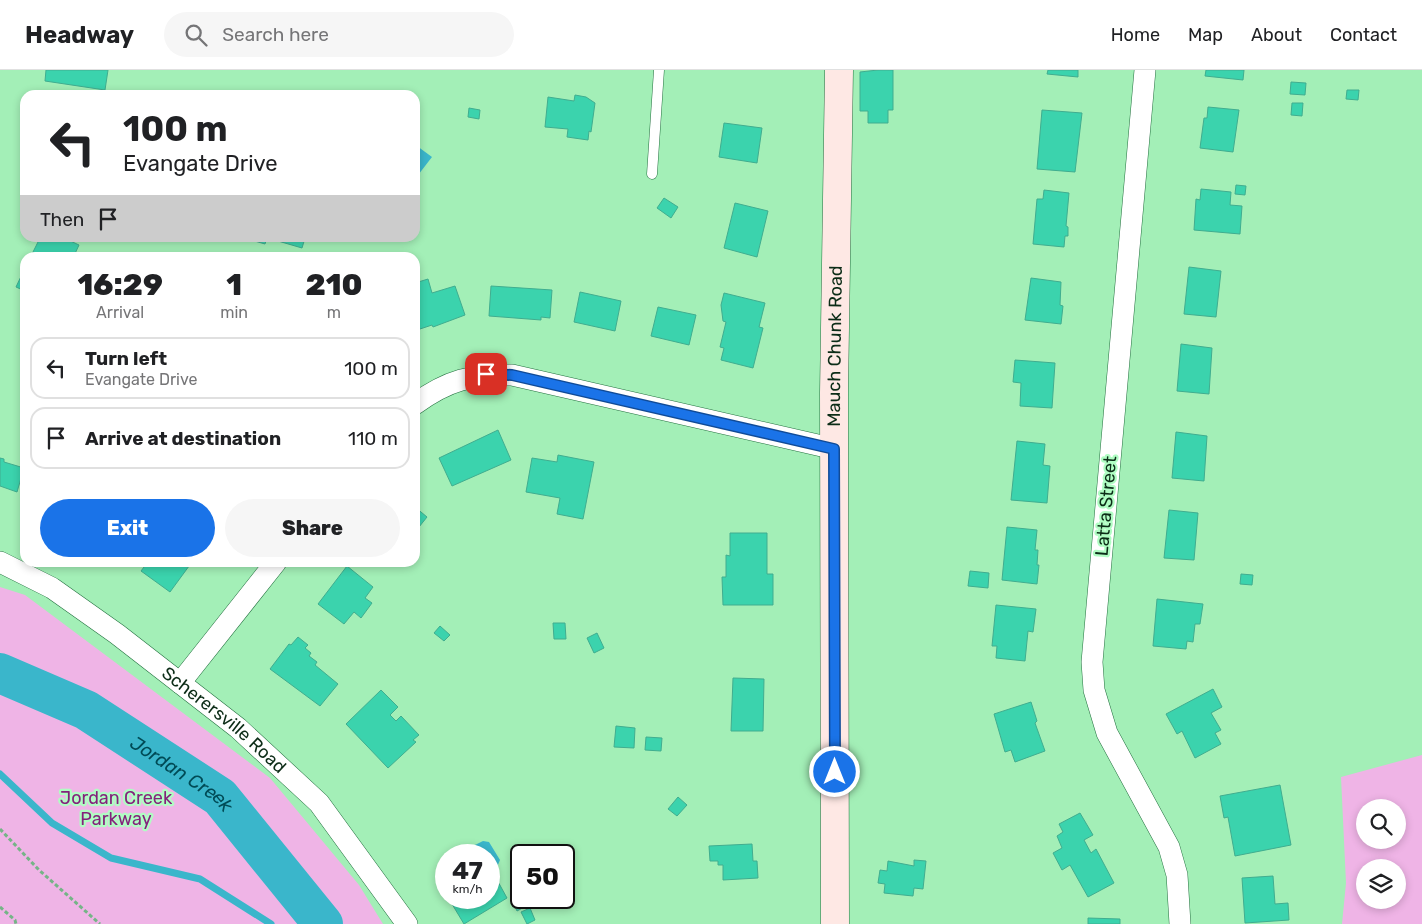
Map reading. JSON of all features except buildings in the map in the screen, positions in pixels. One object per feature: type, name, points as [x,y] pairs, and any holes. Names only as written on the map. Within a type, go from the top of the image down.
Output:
[{"type":"main road","name":"Mauch Chunk Road","points":[[835,924],[834,449],[839,70]]},
{"type":"street","name":"Latta Street","points":[[1145,70],[1092,662],[1094,690],[1107,733],[1168,847],[1177,875],[1180,924]]},
{"type":"street","points":[[420,400],[435,389],[460,379],[486,374],[512,375],[834,449]]},
{"type":"street","name":"Scherersville Road","points":[[0,562],[52,588],[238,728],[319,803],[406,924]]},
{"type":"street","points":[[180,683],[272,567]]},
{"type":"lane","points":[[652,174],[659,70]]},
{"type":"path","points":[[0,829],[39,870],[100,924]]},
{"type":"path","points":[[0,908],[15,920],[16,924]]},
{"type":"green space","name":"Jordan Creek Parkway","points":[[0,587],[25,595],[270,778],[359,885],[383,924],[0,924]]},
{"type":"green space","points":[[1422,755],[1422,924],[1342,924],[1346,883],[1341,777]]},
{"type":"water","points":[[420,148],[432,157],[420,173]]},
{"type":"water","points":[[483,841],[490,844],[477,844]]},
{"type":"waterway","name":"Jordan Creek","points":[[0,673],[86,710],[220,797],[323,924]]},
{"type":"waterway","points":[[0,774],[52,823],[111,858],[200,879],[271,924]]},
{"type":"route","points":[[486,374],[512,375],[834,449],[835,772]]}]
